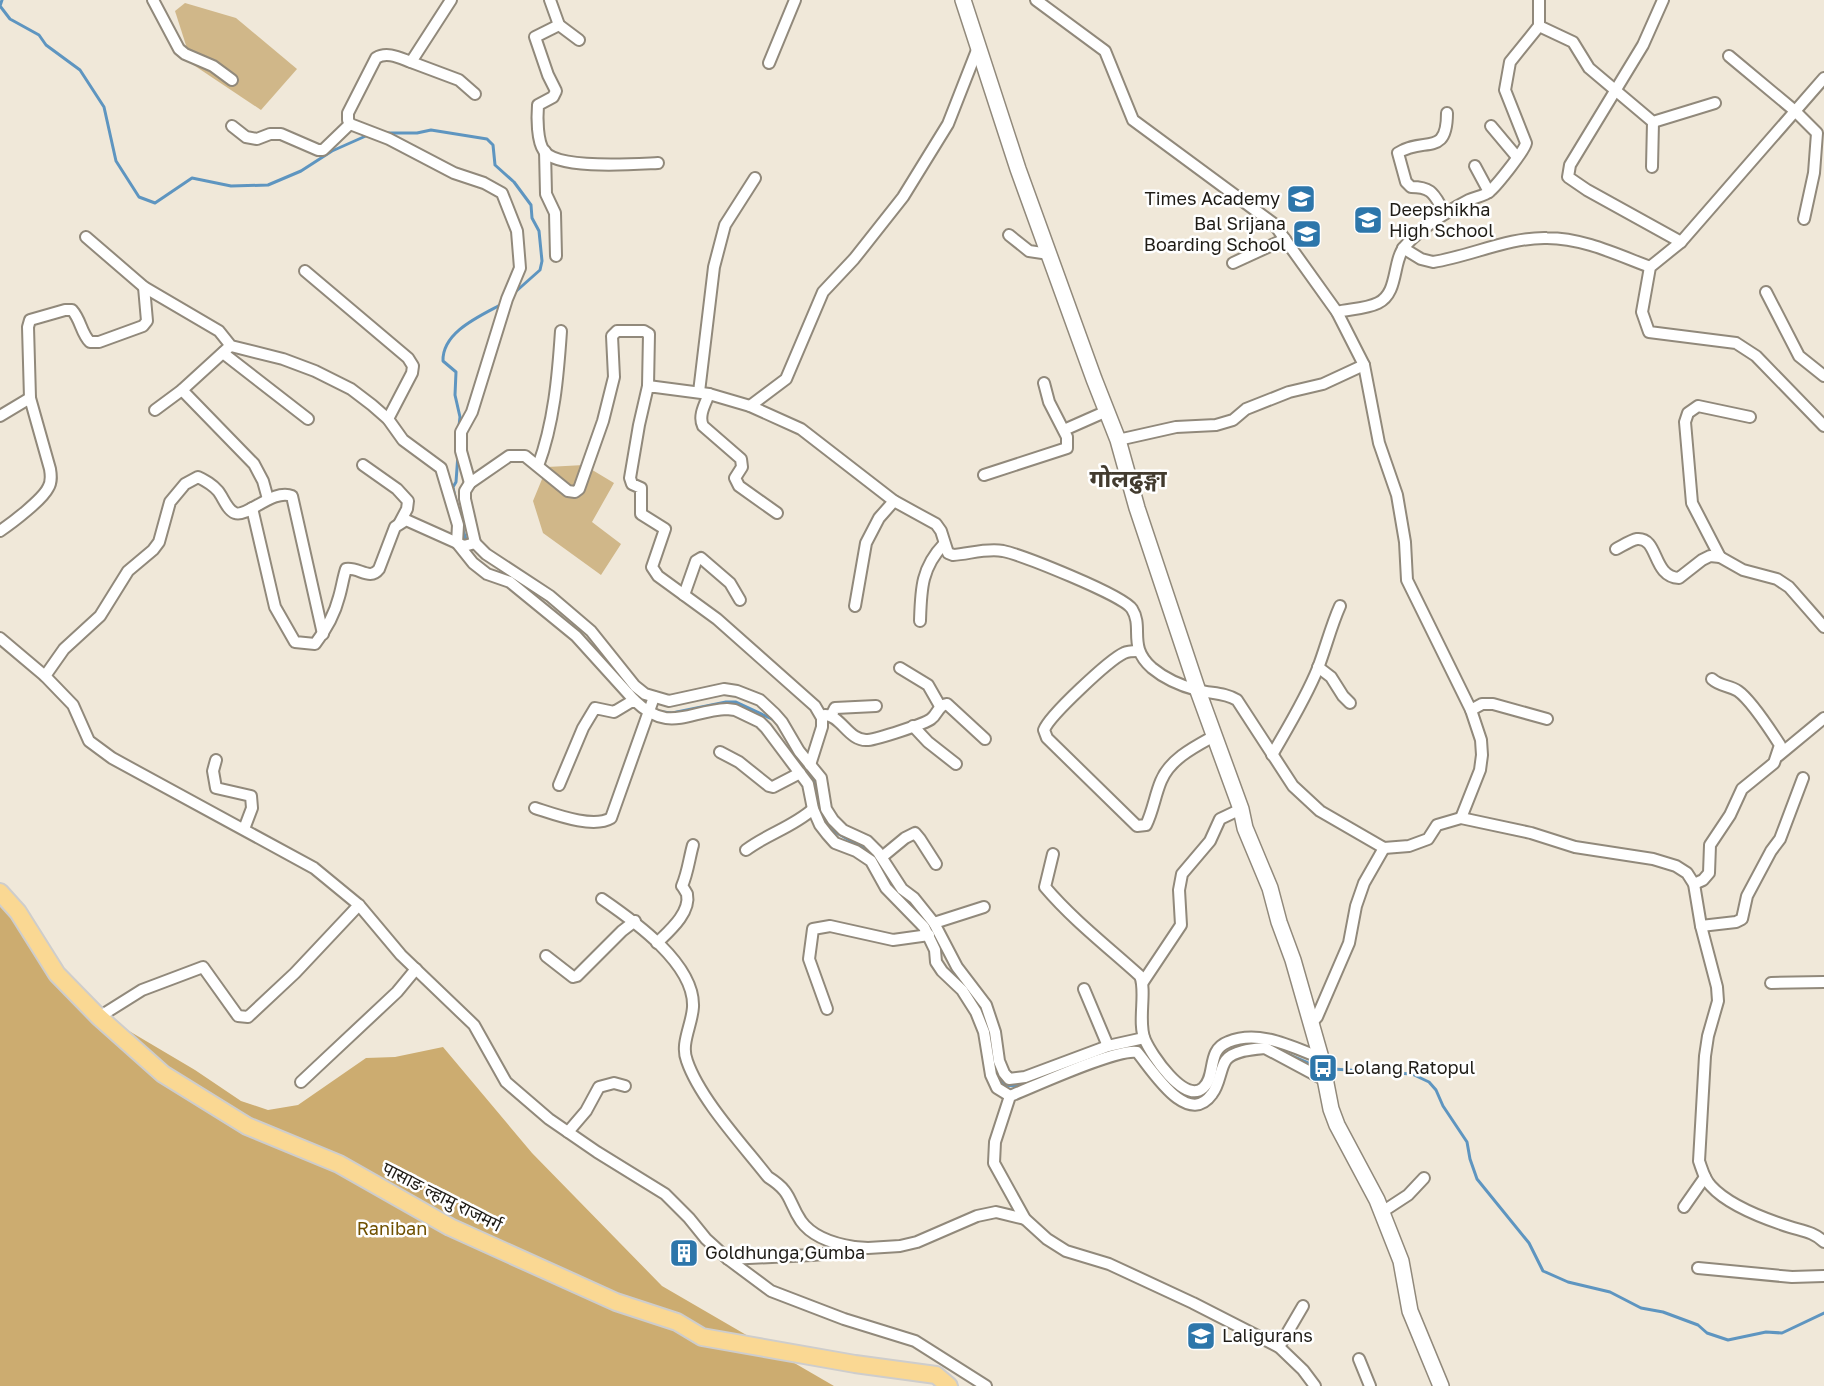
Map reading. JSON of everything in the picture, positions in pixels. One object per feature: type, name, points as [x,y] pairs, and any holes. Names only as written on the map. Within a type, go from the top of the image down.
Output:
[{"type":"main road","name":"पासाङ ल्हामु राजमर्ग","points":[[0,892],[18,912],[57,974],[99,1017],[163,1074],[247,1126],[339,1164],[450,1227],[616,1302],[677,1322],[702,1337],[855,1364],[936,1375],[949,1386]]},
{"type":"street","points":[[153,0],[179,49],[213,66],[232,80]]},
{"type":"street","points":[[411,62],[451,0]]},
{"type":"street","points":[[550,0],[559,25],[579,40]]},
{"type":"street","points":[[769,63],[795,0]]},
{"type":"street","points":[[963,0],[1018,169],[1118,440],[1137,508],[1198,691],[1241,808],[1245,828],[1270,888],[1321,1058],[1331,1109],[1382,1212],[1401,1261],[1410,1311],[1441,1386]]},
{"type":"street","points":[[1036,0],[1105,51],[1133,120],[1274,224],[1337,312],[1364,365],[1379,443],[1397,495],[1405,542],[1407,580],[1471,710],[1481,740],[1480,770],[1461,818]]},
{"type":"street","points":[[1337,312],[1379,303],[1390,289],[1403,248],[1445,213],[1489,192],[1525,150],[1526,143],[1505,90],[1510,62],[1539,26],[1539,0]]},
{"type":"street","points":[[1663,0],[1643,45],[1570,165],[1568,177],[1681,242]]},
{"type":"street","points":[[556,256],[555,213],[546,194],[538,105],[553,97],[556,91],[535,37],[559,25]]},
{"type":"street","points":[[1539,26],[1574,42],[1589,68],[1653,122]]},
{"type":"street","points":[[750,406],[786,379],[823,291],[854,259],[903,196],[948,124],[979,45]]},
{"type":"street","points":[[470,483],[461,451],[461,432],[472,412],[507,299],[520,268],[520,247],[511,212],[502,193],[484,183],[454,173],[389,139],[351,124],[348,120],[348,113],[376,58],[382,55],[411,62],[459,81],[475,94]]},
{"type":"street","points":[[1729,56],[1795,111],[1817,133],[1814,173],[1804,219]]},
{"type":"street","points":[[1824,78],[1681,242],[1650,267],[1642,312],[1649,332],[1736,344],[1756,356],[1824,426]]},
{"type":"street","points":[[1653,122],[1716,103]]},
{"type":"street","points":[[1445,213],[1431,191],[1423,187],[1411,187],[1406,182],[1398,153],[1403,149],[1438,142],[1444,136],[1447,112]]},
{"type":"street","points":[[1652,167],[1653,122]]},
{"type":"street","points":[[232,126],[246,138],[257,139],[270,134],[281,134],[323,150],[351,124]]},
{"type":"street","points":[[1491,126],[1517,157]]},
{"type":"street","points":[[544,152],[554,159],[599,166],[658,163]]},
{"type":"street","points":[[1475,166],[1489,192]]},
{"type":"street","points":[[755,178],[725,225],[714,267],[700,421],[741,459],[742,467],[735,478],[739,486],[777,513]]},
{"type":"street","points":[[1010,236],[1029,251],[1049,254]]},
{"type":"street","points":[[86,237],[144,287],[219,331],[227,349],[308,419]]},
{"type":"street","points":[[1403,248],[1421,259],[1433,262],[1512,243],[1547,238],[1572,241],[1605,250],[1650,267]]},
{"type":"street","points":[[1233,263],[1285,239]]},
{"type":"street","points":[[305,271],[408,358],[413,366],[412,374],[388,419]]},
{"type":"street","points":[[0,531],[14,522],[48,490],[51,480],[30,398],[31,366],[28,327],[30,320],[72,310],[78,316],[84,336],[90,342],[99,342],[143,326],[147,321],[144,287]]},
{"type":"street","points":[[1766,292],[1800,356],[1824,376]]},
{"type":"street","points":[[538,466],[544,450],[558,378],[561,331]]},
{"type":"street","points":[[467,545],[465,491],[470,483],[508,456],[525,456],[568,491],[575,492],[579,489],[603,421],[614,377],[612,336],[617,331],[644,331],[649,334],[648,386],[632,460],[630,482],[641,488],[641,514],[666,529],[652,567],[658,576],[717,619],[827,717],[860,739],[868,740],[930,720],[940,706],[947,704],[985,739]]},
{"type":"street","points":[[227,349],[283,359],[315,371],[351,389],[388,419],[403,440],[441,468],[458,525],[473,563],[487,574],[510,582],[567,628],[634,700],[651,705],[724,689],[737,691],[760,700],[782,722],[802,764],[813,809],[820,825],[835,843],[876,857],[915,833],[936,864]]},
{"type":"street","points":[[155,410],[182,390],[227,349]]},
{"type":"street","points":[[1118,440],[1176,427],[1216,425],[1233,420],[1246,409],[1289,392],[1323,384],[1364,365]]},
{"type":"street","points":[[984,475],[1067,448],[1068,443],[1064,430],[1049,402],[1044,383]]},
{"type":"street","points":[[648,386],[704,393],[750,406],[801,429],[894,501],[936,524],[941,531],[948,553],[953,555],[989,550],[1004,551],[1077,579],[1117,598],[1131,608],[1134,615],[1138,651],[1152,668],[1174,682],[1198,691],[1229,694],[1237,700],[1293,786],[1320,811],[1384,848],[1409,846],[1428,838],[1437,825],[1461,818],[1531,833],[1575,847],[1653,859],[1676,866],[1688,873],[1694,884],[1701,926],[1717,987],[1718,1001],[1705,1056],[1699,1161],[1711,1186],[1727,1198],[1762,1218],[1816,1234],[1824,1242]]},
{"type":"street","points":[[182,390],[254,464],[263,481],[268,499]]},
{"type":"street","points":[[0,416],[30,398]]},
{"type":"street","points":[[1720,557],[1692,502],[1684,422],[1688,413],[1698,406],[1750,417]]},
{"type":"street","points":[[1064,430],[1107,411]]},
{"type":"street","points":[[363,465],[397,489],[408,501],[407,509],[399,524]]},
{"type":"street","points":[[45,676],[64,649],[100,616],[128,571],[153,550],[159,542],[170,502],[185,484],[198,477],[219,492],[235,513],[243,514],[268,499],[286,494],[292,496],[323,634]]},
{"type":"street","points":[[855,606],[866,543],[879,518],[894,501]]},
{"type":"street","points":[[252,508],[275,607],[295,642],[315,644],[323,634],[340,596],[341,582],[346,569],[352,568],[370,575],[375,574],[395,527],[406,520],[486,554],[550,596],[591,631],[635,686],[645,694],[659,718],[674,719],[719,710],[735,710],[760,722],[802,764],[820,778],[826,809],[833,820],[843,830],[867,842],[902,889],[914,898],[934,923],[957,967],[986,1005],[995,1032],[999,1060],[1009,1079],[1025,1077],[1108,1046],[1144,1038]]},
{"type":"street","points":[[1616,549],[1637,539],[1644,540],[1650,544],[1666,574],[1672,578],[1679,578],[1710,556],[1720,557],[1743,570],[1778,579],[1789,587],[1824,627]]},
{"type":"street","points":[[920,621],[921,592],[928,563],[944,544]]},
{"type":"street","points":[[684,595],[696,561],[701,558],[730,583],[740,600]]},
{"type":"street","points":[[1272,755],[1304,698],[1340,606]]},
{"type":"street","points":[[0,638],[45,676],[73,705],[89,741],[112,758],[314,868],[359,905],[400,955],[474,1025],[506,1082],[549,1119],[665,1194],[706,1239],[728,1259],[771,1291],[844,1319],[915,1341],[986,1386]]},
{"type":"street","points":[[1138,651],[1125,652],[1107,665],[1068,702],[1046,725],[1044,730],[1047,738],[1137,826],[1142,827],[1146,825],[1152,813],[1164,774],[1173,762],[1214,736]]},
{"type":"street","points":[[1318,667],[1331,677],[1342,696],[1350,703]]},
{"type":"street","points":[[900,668],[928,685],[940,706]]},
{"type":"street","points":[[1694,884],[1703,880],[1709,873],[1710,845],[1730,815],[1742,789],[1774,763],[1780,745],[1740,692],[1719,685],[1712,679]]},
{"type":"street","points":[[559,785],[592,711],[595,708],[614,712],[634,700]]},
{"type":"street","points":[[1471,710],[1482,704],[1493,704],[1548,718]]},
{"type":"street","points":[[535,808],[584,821],[606,821],[611,818],[651,705]]},
{"type":"street","points":[[720,752],[729,755],[773,787],[802,764],[820,738],[827,717],[835,708],[876,706]]},
{"type":"street","points":[[1778,756],[1824,718]]},
{"type":"street","points":[[913,726],[928,742],[956,764]]},
{"type":"street","points":[[216,760],[213,771],[216,788],[251,796],[252,808],[244,829]]},
{"type":"street","points":[[1701,926],[1736,922],[1742,919],[1748,896],[1780,839],[1803,778]]},
{"type":"street","points":[[1241,808],[1220,819],[1210,841],[1182,874],[1179,890],[1181,925],[1143,982],[1141,1001],[1144,1038],[1166,1071],[1181,1087],[1189,1090],[1201,1089],[1205,1086],[1216,1051],[1222,1044],[1238,1038],[1262,1037],[1321,1058]]},
{"type":"street","points":[[746,850],[763,837],[800,821],[813,809]]},
{"type":"street","points":[[657,943],[674,926],[685,907],[687,894],[682,886],[688,871],[693,845]]},
{"type":"street","points":[[1311,1023],[1317,1017],[1349,943],[1356,906],[1364,883],[1384,848]]},
{"type":"street","points":[[1053,854],[1045,887],[1065,910],[1140,976],[1143,982]]},
{"type":"street","points":[[876,857],[886,888],[916,918],[929,935],[935,950],[936,962],[962,990],[976,1012],[984,1032],[991,1075],[997,1088],[1010,1096]]},
{"type":"street","points":[[602,899],[635,921],[683,970],[693,1001],[692,1017],[684,1048],[686,1060],[703,1092],[768,1177],[788,1194],[801,1221],[815,1234],[835,1244],[883,1248],[917,1242],[977,1216],[996,1212],[1025,1219]]},
{"type":"street","points":[[99,1017],[142,990],[203,967],[238,1016],[248,1017],[295,973],[359,905]]},
{"type":"street","points":[[934,923],[984,907]]},
{"type":"street","points":[[546,956],[573,976],[577,976],[635,921]]},
{"type":"street","points":[[827,1009],[809,959],[813,929],[830,926],[893,940],[929,935]]},
{"type":"street","points":[[301,1083],[397,992],[416,969]]},
{"type":"street","points":[[1771,983],[1824,982]]},
{"type":"street","points":[[1084,989],[1108,1046]]},
{"type":"street","points":[[1010,1096],[1108,1057],[1134,1051],[1165,1088],[1180,1100],[1191,1104],[1205,1101],[1211,1096],[1227,1058],[1235,1053],[1246,1051],[1265,1048],[1325,1080]]},
{"type":"street","points":[[568,1132],[586,1111],[599,1087],[614,1083],[625,1086]]},
{"type":"street","points":[[1010,1096],[995,1142],[994,1163],[1025,1219],[1047,1239],[1066,1251],[1108,1264],[1193,1303],[1279,1347],[1303,1370],[1315,1386]]},
{"type":"street","points":[[1684,1207],[1705,1177]]},
{"type":"street","points":[[1382,1212],[1408,1195],[1424,1178]]},
{"type":"street","points":[[728,1259],[834,1253],[854,1247]]},
{"type":"street","points":[[1698,1268],[1792,1276],[1824,1276]]},
{"type":"street","points":[[1279,1347],[1303,1306]]},
{"type":"street","points":[[1359,1359],[1370,1386]]},
{"type":"shaded area","points":[[185,3],[236,18],[297,69],[261,110],[192,64],[175,11]]},
{"type":"shaded area","points":[[584,465],[614,483],[592,522],[621,544],[601,575],[543,533],[533,501],[547,467]]},
{"type":"green space","name":"Raniban","points":[[0,894],[97,1012],[195,1070],[241,1101],[268,1110],[298,1105],[366,1058],[395,1057],[443,1047],[532,1153],[662,1286],[834,1386],[0,1386]]},
{"type":"waterway","points":[[2,0],[0,6],[10,19],[39,35],[46,45],[80,70],[104,107],[116,161],[139,197],[155,203],[192,178],[231,186],[268,185],[301,171],[332,151],[368,135]]},
{"type":"waterway","points":[[386,133],[417,133],[431,130],[487,139],[493,145],[495,165],[514,182],[531,205],[532,218],[539,231],[542,261],[540,270],[513,294]]},
{"type":"waterway","points":[[459,426],[460,417],[455,395],[456,372],[443,361],[444,351],[455,333],[502,304]]},
{"type":"waterway","points":[[455,497],[453,487],[456,482],[458,454]]},
{"type":"waterway","points":[[462,527],[471,555]]},
{"type":"waterway","points":[[663,712],[672,713],[736,702],[774,720]]},
{"type":"waterway","points":[[798,758],[814,784],[817,803]]},
{"type":"waterway","points":[[818,809],[830,829],[865,849],[878,861]]},
{"type":"waterway","points":[[888,876],[900,896],[926,921]]},
{"type":"waterway","points":[[975,1000],[986,1023]]},
{"type":"waterway","points":[[1236,1045],[1259,1043]]},
{"type":"waterway","points":[[1129,1046],[1139,1048],[1150,1060]]},
{"type":"waterway","points":[[1287,1054],[1313,1065]]},
{"type":"waterway","points":[[1333,1069],[1412,1074],[1429,1082],[1467,1142],[1477,1179],[1529,1243],[1543,1271],[1568,1282],[1610,1292],[1641,1308],[1663,1312],[1698,1325],[1707,1333],[1728,1340],[1766,1332],[1782,1333],[1824,1313]]},
{"type":"waterway","points":[[996,1070],[1003,1085],[1015,1086],[1030,1081]]},
{"type":"waterway","points":[[1177,1091],[1190,1098],[1197,1098],[1206,1092]]},
{"type":"place","name":"Times Academy","points":[[1301,199]]},
{"type":"place","name":"Deepshikha High School","points":[[1368,220]]},
{"type":"place","name":"Bal Srijana Boarding School","points":[[1307,234]]},
{"type":"place","name":"Lolang Ratopul","points":[[1323,1068]]},
{"type":"place","name":"Goldhunga,Gumba","points":[[684,1253]]},
{"type":"place","name":"Laligurans","points":[[1201,1336]]},
{"type":"district","name":"गोलढुङ्गा","points":[[1128,479]]}]
